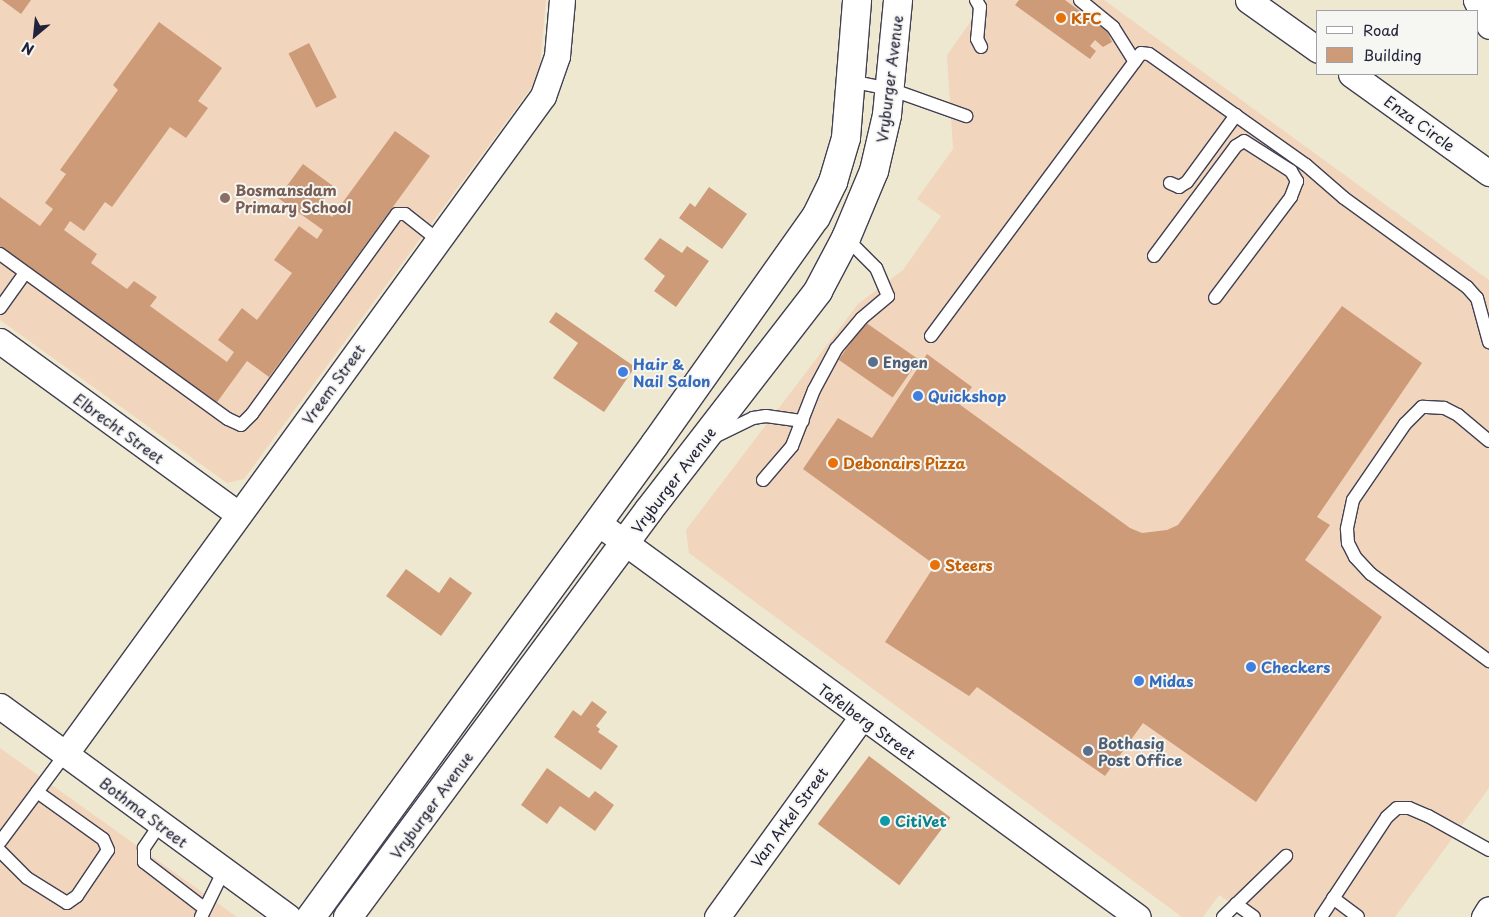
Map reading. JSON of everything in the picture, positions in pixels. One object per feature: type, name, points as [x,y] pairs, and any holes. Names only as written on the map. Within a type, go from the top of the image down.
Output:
[{"type":"street","name":"Vreem Street","points":[[66,753],[543,96],[557,56],[562,0]]},
{"type":"street","points":[[310,917],[598,523],[816,216],[833,182],[846,138],[857,0]]},
{"type":"street","name":"Vryburger Avenue","points":[[348,917],[699,444],[818,291],[846,238],[874,171],[890,89],[898,0]]},
{"type":"street","points":[[1248,0],[1316,49]]},
{"type":"street","points":[[1476,0],[1489,26]]},
{"type":"street","name":"Enza Circle","points":[[1352,75],[1489,173]]},
{"type":"street","name":"Elbrecht Street","points":[[0,341],[238,514]]},
{"type":"street","name":"Tafelberg Street","points":[[598,523],[1138,917]]},
{"type":"street","name":"Bothma Street","points":[[0,706],[288,917]]},
{"type":"street","name":"Van Arkel Street","points":[[717,917],[862,717]]},
{"type":"street","points":[[1484,917],[1489,909]]},
{"type":"lane","points":[[976,0],[980,8],[976,39],[981,47]]},
{"type":"lane","points":[[1080,0],[1113,26],[1135,62]]},
{"type":"lane","points":[[931,336],[1141,53],[1149,54],[1236,115],[1467,287],[1477,298],[1489,342]]},
{"type":"lane","points":[[850,81],[890,89],[966,116]]},
{"type":"lane","points":[[1170,183],[1179,187],[1187,182],[1236,115]]},
{"type":"lane","points":[[1154,256],[1236,146],[1244,141],[1291,171],[1297,181],[1291,197],[1215,298]]},
{"type":"lane","points":[[0,254],[228,419],[241,425],[252,414],[398,214],[404,214],[438,240]]},
{"type":"lane","points":[[763,480],[792,446],[804,421],[814,390],[836,349],[862,318],[888,296],[876,268],[846,238]]},
{"type":"lane","points":[[0,308],[25,272]]},
{"type":"lane","points":[[1489,442],[1458,415],[1444,408],[1422,408],[1405,424],[1353,500],[1346,528],[1348,544],[1355,557],[1371,574],[1489,661]]},
{"type":"lane","points":[[699,444],[753,418],[766,416],[804,421]]},
{"type":"lane","points":[[0,842],[66,753]]},
{"type":"lane","points":[[0,851],[27,878],[67,903],[77,896],[108,850],[104,839],[38,792]]},
{"type":"lane","points":[[1321,917],[1387,817],[1397,808],[1409,808],[1428,816],[1489,850]]},
{"type":"lane","points":[[160,824],[144,848],[144,862],[203,913],[224,870]]},
{"type":"lane","points":[[1223,917],[1286,856]]},
{"type":"lane","points":[[1333,898],[1358,917]]},
{"type":"lane","points":[[1236,904],[1254,917]]},
{"type":"shaded area","name":"Bosmansdam Primary School","points":[[0,0],[546,0],[539,77],[244,479],[227,483],[0,320]]},
{"type":"shaded area","points":[[986,0],[1104,0],[1489,280],[1489,788],[1395,917],[1251,917],[1219,895],[1203,917],[1182,917],[689,553],[686,530],[858,304],[903,270],[941,216],[917,199],[953,149],[947,55]]},
{"type":"shaded area","points":[[0,748],[237,917],[0,917]]},
{"type":"building","points":[[2,0],[31,0],[21,14]]},
{"type":"building","name":"KFC","points":[[1019,0],[1065,0],[1107,31],[1112,42],[1103,47],[1095,40],[1090,46],[1096,51],[1090,59],[1015,5]]},
{"type":"building","points":[[159,22],[222,68],[198,101],[208,108],[186,138],[170,127],[112,207],[105,202],[84,231],[70,221],[64,230],[97,254],[91,263],[127,289],[134,281],[157,297],[150,306],[227,362],[234,352],[218,340],[242,308],[257,320],[292,273],[274,260],[299,226],[317,239],[323,230],[278,198],[303,164],[333,186],[318,207],[332,217],[395,131],[430,156],[269,377],[247,361],[215,405],[42,279],[35,288],[7,268],[14,259],[0,249],[0,197],[40,226],[53,209],[45,203],[66,174],[60,170],[118,90],[113,85]]},
{"type":"building","points":[[309,43],[337,97],[316,108],[289,53]]},
{"type":"building","points":[[709,187],[747,214],[722,249],[679,218],[690,203],[695,207]]},
{"type":"building","points":[[660,238],[682,253],[687,246],[709,261],[676,307],[654,291],[665,276],[644,259]]},
{"type":"building","points":[[1342,306],[1422,363],[1317,517],[1330,525],[1305,560],[1382,617],[1256,802],[1143,723],[1105,776],[977,687],[969,696],[885,642],[935,565],[803,469],[838,418],[872,438],[927,354],[972,387],[959,404],[1130,528],[1142,533],[1167,530],[1178,525]]},
{"type":"building","points":[[556,312],[635,367],[604,412],[553,378],[578,343],[549,322]]},
{"type":"building","points":[[865,322],[919,360],[893,398],[839,360]]},
{"type":"building","points":[[406,569],[439,593],[450,577],[472,593],[441,636],[386,596]]},
{"type":"building","points":[[592,701],[607,712],[596,726],[600,729],[598,732],[618,746],[601,770],[554,737],[573,710],[581,716]]},
{"type":"building","name":"CitiVet","points":[[869,756],[950,817],[899,885],[818,824]]},
{"type":"building","points":[[547,768],[589,798],[595,791],[614,805],[595,831],[560,806],[547,824],[521,805]]},
{"type":"place","name":"KFC","points":[[1061,18]]},
{"type":"place","name":"Bosmansdam Primary School","points":[[225,198]]},
{"type":"place","name":"Engen","points":[[873,362]]},
{"type":"place","name":"Hair & Nail Salon","points":[[623,372]]},
{"type":"place","name":"Quickshop","points":[[918,396]]},
{"type":"place","name":"Debonairs Pizza","points":[[833,463]]},
{"type":"place","name":"Steers","points":[[935,565]]},
{"type":"place","name":"Checkers","points":[[1251,667]]},
{"type":"place","name":"Midas","points":[[1139,681]]},
{"type":"place","name":"Bothasig Post Office","points":[[1088,751]]},
{"type":"place","name":"CitiVet","points":[[885,821]]}]
